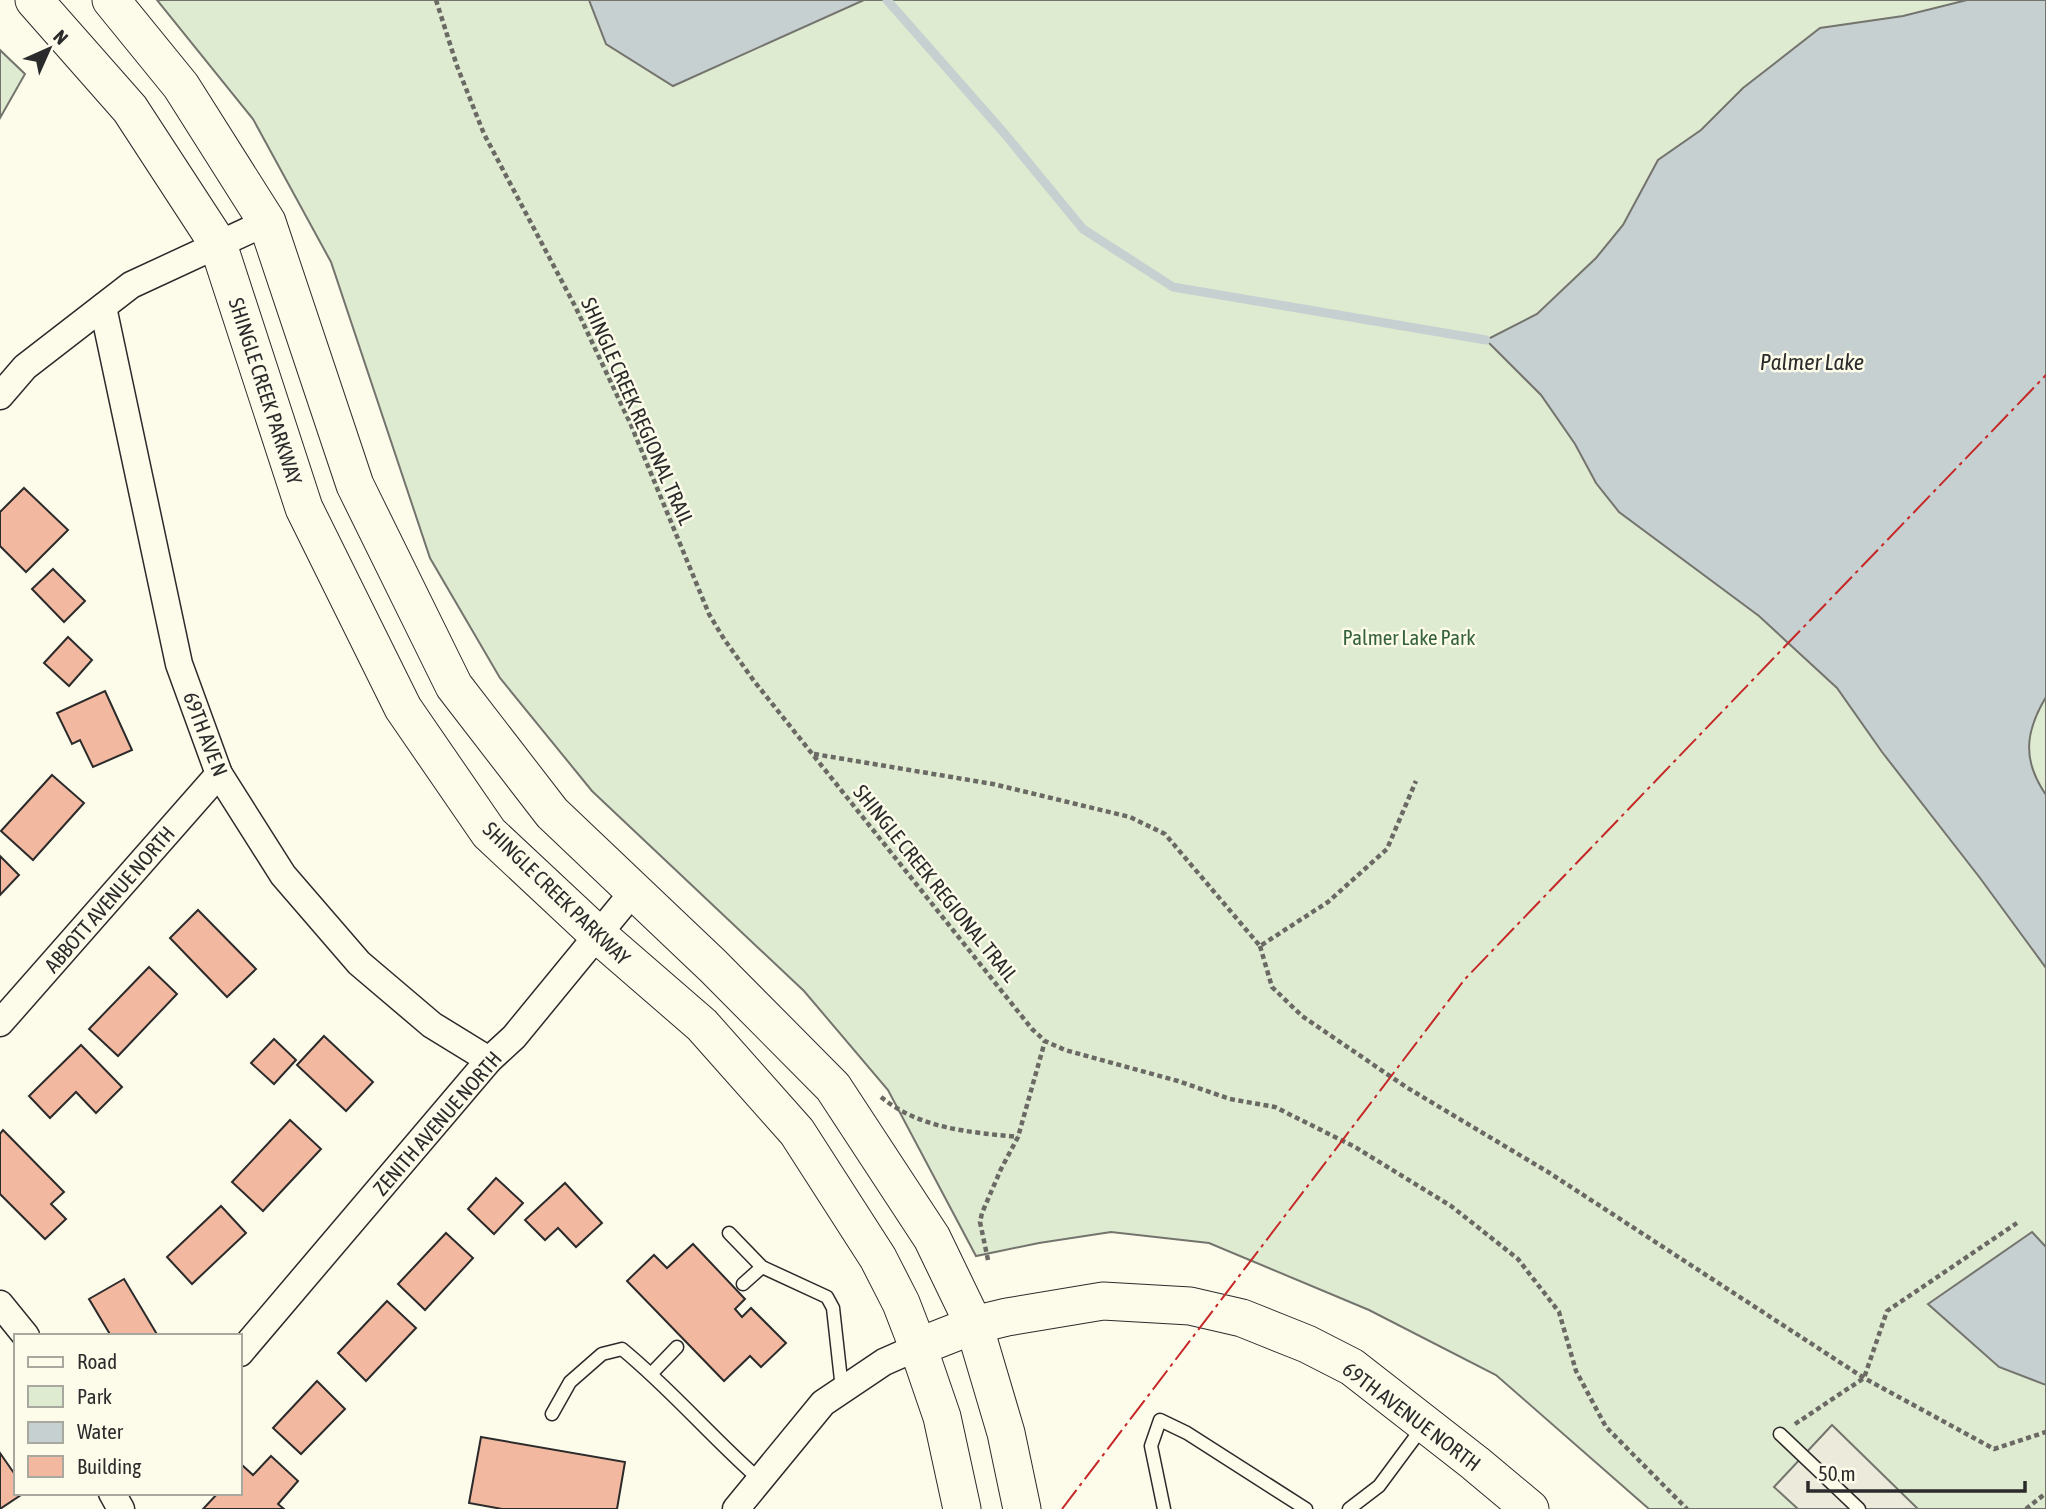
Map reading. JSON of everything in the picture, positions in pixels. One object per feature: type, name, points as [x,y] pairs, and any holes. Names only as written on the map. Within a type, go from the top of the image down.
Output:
[{"type":"street","name":"SHINGLE CREEK PARKWAY","points":[[34,0],[130,109],[218,244],[304,508],[403,708],[489,833],[597,934],[702,1025],[797,1132],[878,1258],[901,1303],[942,1417],[962,1509]]},
{"type":"street","points":[[111,0],[181,86],[267,222],[355,485],[454,686],[552,813],[713,966],[833,1087],[932,1238],[974,1325],[1006,1433],[1023,1509]]},
{"type":"street","points":[[0,396],[25,367],[131,285],[267,222]]},
{"type":"street","name":"69TH AVE N","points":[[103,307],[179,664],[219,774],[283,875],[359,963],[432,1025],[489,1060]]},
{"type":"street","name":"ABBOTT AVENUE NORTH","points":[[0,1023],[219,774]]},
{"type":"street","name":"ZENITH AVENUE NORTH","points":[[242,1351],[489,1060],[514,1037],[634,892]]},
{"type":"street","name":"69TH AVENUE NORTH","points":[[918,1347],[974,1325],[1103,1301],[1190,1306],[1242,1318],[1307,1344],[1352,1367],[1530,1509]]},
{"type":"street","points":[[0,1304],[24,1334]]},
{"type":"street","points":[[742,1507],[760,1480],[823,1403],[884,1363],[918,1347]]},
{"type":"lane","points":[[729,1233],[762,1267],[827,1297],[833,1308],[842,1389]]},
{"type":"lane","points":[[743,1284],[762,1267]]},
{"type":"lane","points":[[652,1373],[677,1348]]},
{"type":"lane","points":[[552,1413],[570,1382],[602,1354],[622,1349],[652,1373],[733,1457],[760,1480]]},
{"type":"lane","points":[[1164,1509],[1152,1446],[1160,1420],[1187,1433],[1306,1509]]},
{"type":"lane","points":[[1349,1509],[1379,1486],[1425,1425]]},
{"type":"lane","points":[[1780,1434],[1859,1509]]},
{"type":"path","name":"SHINGLE CREEK REGIONAL TRAIL","points":[[436,0],[457,66],[484,134],[576,308],[631,425],[709,614],[754,681],[1032,1029],[1045,1041],[1065,1050],[1230,1098],[1275,1107],[1355,1147],[1451,1206],[1518,1259],[1559,1312],[1576,1371],[1606,1427],[1687,1509]]},
{"type":"path","points":[[813,754],[993,784],[1130,817],[1165,834],[1259,946],[1272,987],[1302,1016],[1406,1087],[1548,1172],[1864,1378],[1994,1449],[2046,1432]]},
{"type":"path","points":[[1259,946],[1328,902],[1387,849],[1416,782]]},
{"type":"path","points":[[988,1260],[980,1222],[1018,1136],[1045,1041]]},
{"type":"path","points":[[877,1093],[894,1107],[921,1122],[967,1132],[1018,1136]]},
{"type":"path","points":[[1780,1434],[1864,1378],[1887,1311],[2017,1223]]},
{"type":"path","points":[[2026,1509],[2046,1493]]},
{"type":"green space","name":"Palmer Lake Park","points":[[157,0],[2046,0],[2046,1509],[1649,1509],[1496,1375],[1369,1310],[1209,1243],[1111,1232],[976,1256],[888,1090],[804,991],[592,791],[500,678],[430,558],[331,262],[253,119]]},
{"type":"green space","points":[[0,50],[25,74],[0,118]]},
{"type":"shaded area","points":[[1832,1425],[1918,1509],[1798,1509],[1774,1487]]},
{"type":"water","points":[[589,0],[864,0],[673,86],[606,44]]},
{"type":"water","name":"Palmer Lake","points":[[1967,0],[2046,0],[2046,697],[2034,722],[2029,746],[2033,770],[2046,795],[2046,968],[1882,752],[1837,688],[1759,616],[1619,512],[1596,483],[1575,444],[1541,395],[1486,340],[1537,314],[1596,258],[1623,225],[1658,160],[1701,130],[1743,88],[1820,28],[1903,16]]},
{"type":"water","points":[[2032,1232],[2046,1247],[2046,1385],[1999,1367],[1928,1304]]},
{"type":"building","points":[[24,488],[68,530],[26,572],[0,546],[0,512]]},
{"type":"building","points":[[53,569],[85,601],[64,622],[32,589]]},
{"type":"building","points":[[68,637],[92,660],[69,686],[44,663]]},
{"type":"building","points":[[105,691],[132,750],[93,767],[80,740],[72,744],[57,713]]},
{"type":"building","points":[[52,775],[84,803],[33,860],[1,831]]},
{"type":"building","points":[[0,856],[19,875],[0,895]]},
{"type":"building","points":[[198,910],[256,969],[227,997],[170,938]]},
{"type":"building","points":[[149,967],[177,994],[118,1056],[89,1029]]},
{"type":"building","points":[[324,1036],[373,1082],[346,1111],[297,1065]]},
{"type":"building","points":[[274,1039],[296,1060],[274,1084],[251,1063]]},
{"type":"building","points":[[81,1045],[122,1087],[96,1113],[76,1092],[50,1118],[29,1096]]},
{"type":"building","points":[[290,1120],[321,1149],[263,1211],[232,1182]]},
{"type":"building","points":[[3,1130],[64,1192],[51,1204],[66,1219],[45,1239],[0,1194],[0,1134]]},
{"type":"building","points":[[496,1178],[523,1203],[494,1234],[468,1209]]},
{"type":"building","points":[[565,1183],[602,1223],[576,1247],[558,1228],[545,1240],[525,1220]]},
{"type":"building","points":[[221,1206],[246,1233],[192,1284],[167,1257]]},
{"type":"building","points":[[446,1233],[473,1258],[425,1310],[398,1284]]},
{"type":"building","points":[[693,1244],[745,1299],[735,1309],[742,1317],[751,1308],[786,1343],[761,1367],[750,1356],[724,1381],[627,1281],[654,1255],[667,1268]]},
{"type":"building","points":[[124,1279],[157,1334],[110,1334],[89,1299]]},
{"type":"building","points":[[387,1301],[416,1328],[366,1381],[338,1353]]},
{"type":"building","points":[[317,1381],[345,1409],[301,1454],[273,1428]]},
{"type":"building","points":[[481,1437],[625,1462],[617,1509],[502,1509],[469,1503]]},
{"type":"building","points":[[0,1453],[14,1473],[14,1495],[21,1495],[0,1509]]},
{"type":"building","points":[[271,1456],[298,1481],[278,1504],[284,1509],[203,1509],[216,1495],[242,1495],[243,1466],[253,1475]]},
{"type":"waterway","points":[[887,0],[1004,133],[1083,229],[1173,287],[1486,340]]},
{"type":"power","points":[[1062,1509],[1465,979],[2046,375]]}]
